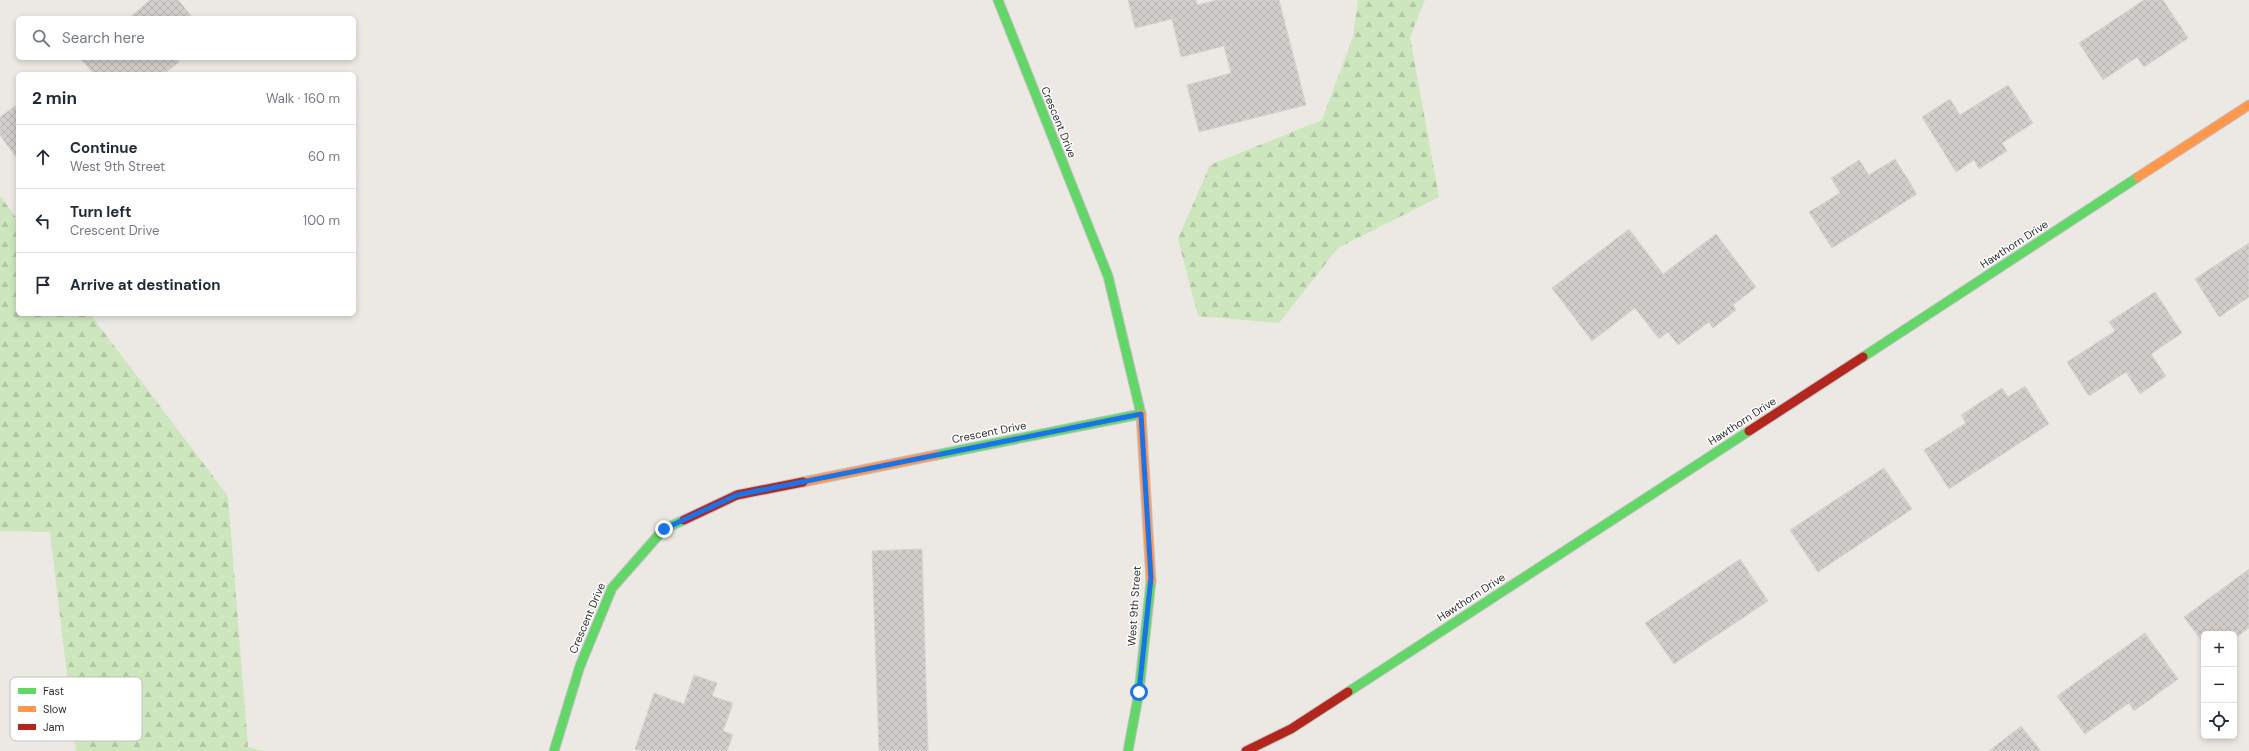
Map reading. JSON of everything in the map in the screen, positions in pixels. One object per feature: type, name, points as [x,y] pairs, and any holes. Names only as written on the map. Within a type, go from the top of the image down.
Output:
[{"type":"street","name":"Crescent Drive","points":[[554,751],[580,666],[612,588],[664,529],[737,495],[1141,414],[1108,276],[998,0]]},
{"type":"street","name":"Hawthorn Drive","points":[[1246,751],[1298,724],[2249,105]]},
{"type":"street","name":"West 9th Street","points":[[1128,751],[1139,692],[1151,578],[1141,414]]},
{"type":"green space","points":[[1358,0],[1425,0],[1410,37],[1439,197],[1338,248],[1279,323],[1198,316],[1178,239],[1210,165],[1322,120],[1353,37]]},
{"type":"green space","points":[[0,196],[16,217],[16,316],[92,316],[228,496],[248,747],[265,751],[76,751],[75,741],[142,741],[142,677],[67,677],[50,532],[0,531]]},
{"type":"building","points":[[150,0],[178,0],[191,16],[131,16]]},
{"type":"building","points":[[1128,0],[1196,0],[1197,5],[1217,0],[1279,0],[1306,105],[1199,132],[1187,85],[1231,73],[1224,46],[1181,57],[1172,19],[1135,28]]},
{"type":"building","points":[[2144,0],[2163,0],[2188,38],[2144,67],[2137,57],[2103,80],[2079,43]]},
{"type":"building","points":[[82,60],[177,60],[179,62],[166,72],[92,72]]},
{"type":"building","points":[[2008,85],[2033,123],[2002,143],[2007,151],[1979,169],[1974,160],[1956,172],[1922,117],[1950,99],[1960,115]]},
{"type":"building","points":[[16,105],[16,157],[0,135],[0,117]]},
{"type":"building","points":[[1895,159],[1917,194],[1832,248],[1809,212],[1840,193],[1831,178],[1859,160],[1869,175]]},
{"type":"building","points":[[1629,229],[1663,274],[1716,234],[1756,287],[1733,305],[1736,310],[1713,328],[1709,322],[1678,345],[1668,332],[1659,339],[1635,308],[1592,341],[1552,288]]},
{"type":"building","points":[[2249,243],[2249,297],[2219,317],[2195,279]]},
{"type":"building","points":[[2155,292],[2182,333],[2151,354],[2166,376],[2140,394],[2126,372],[2089,396],[2067,362],[2115,331],[2109,322]]},
{"type":"building","points":[[2025,386],[2049,424],[1949,489],[1924,450],[1966,423],[1961,415],[2002,388],[2008,397]]},
{"type":"building","points":[[1884,468],[1912,509],[1818,572],[1790,530]]},
{"type":"building","points":[[922,549],[928,751],[879,751],[872,551]]},
{"type":"building","points":[[1740,559],[1768,601],[1674,664],[1645,623]]},
{"type":"building","points":[[2249,569],[2249,628],[2237,637],[2237,631],[2201,631],[2201,640],[2184,617]]},
{"type":"building","points":[[2145,633],[2178,679],[2134,711],[2129,703],[2085,734],[2057,696]]},
{"type":"building","points":[[694,675],[717,683],[712,696],[733,703],[723,731],[733,735],[727,751],[641,751],[635,749],[654,693],[684,704]]},
{"type":"building","points":[[2021,726],[2041,751],[1989,751]]},
{"type":"traffic: fast","points":[[998,0],[1108,276],[1141,414]]},
{"type":"traffic: fast","points":[[1863,357],[2138,177]]},
{"type":"traffic: fast","points":[[936,455],[1141,414]]},
{"type":"traffic: fast","points":[[1348,692],[1749,431]]},
{"type":"traffic: fast","points":[[554,751],[580,666],[612,588],[664,529],[684,520]]},
{"type":"traffic: fast","points":[[1128,751],[1139,692],[1151,581]]},
{"type":"traffic: slow","points":[[2138,177],[2249,105]]},
{"type":"traffic: slow","points":[[1141,414],[1151,581]]},
{"type":"traffic: slow","points":[[803,482],[936,455]]},
{"type":"traffic: jam","points":[[1749,431],[1863,357]]},
{"type":"traffic: jam","points":[[684,520],[737,495],[803,482]]},
{"type":"traffic: jam","points":[[1246,751],[1291,729],[1348,692]]},
{"type":"route","points":[[664,529],[737,495],[1141,414],[1151,578],[1139,692]]}]
